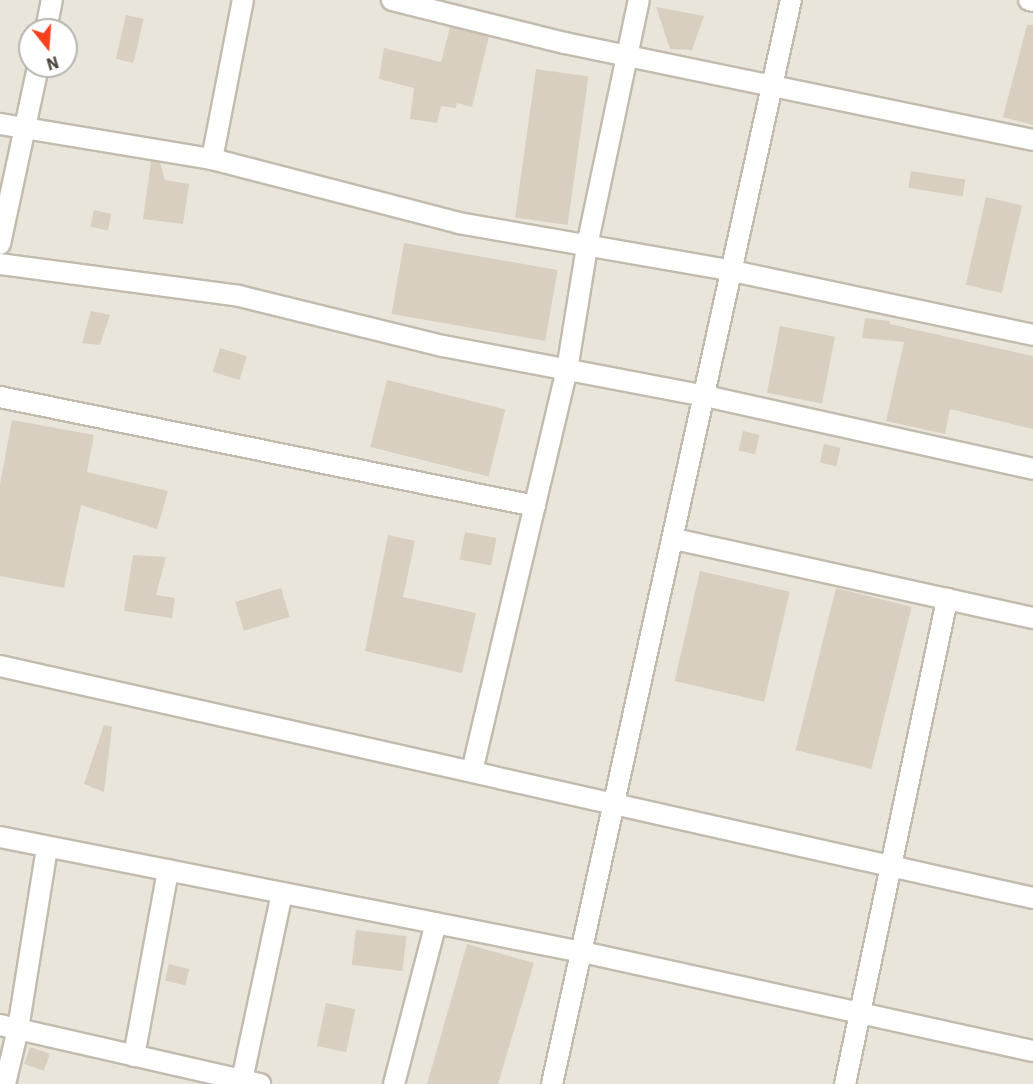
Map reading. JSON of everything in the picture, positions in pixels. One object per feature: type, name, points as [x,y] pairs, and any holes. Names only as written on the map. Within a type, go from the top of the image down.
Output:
[{"type":"street","points":[[48,18],[52,0]]},
{"type":"street","points":[[212,159],[243,0]]},
{"type":"street","points":[[392,0],[625,55],[1033,140]]},
{"type":"street","points":[[472,771],[567,370],[587,246],[625,55],[639,0]]},
{"type":"street","points":[[552,1084],[616,803],[791,0]]},
{"type":"street","points":[[1029,0],[1033,1]]},
{"type":"street","points":[[0,244],[35,78]]},
{"type":"street","points":[[0,124],[24,130],[212,159],[459,223],[733,272],[1033,335]]},
{"type":"street","points":[[0,264],[239,296],[443,346],[705,396],[1033,469]]},
{"type":"street","points":[[0,397],[535,506]]},
{"type":"street","points":[[674,539],[1033,618]]},
{"type":"street","points":[[845,1084],[947,599]]},
{"type":"street","points":[[0,666],[1033,898]]},
{"type":"street","points":[[0,837],[582,952],[1033,1052]]},
{"type":"street","points":[[5,1084],[9,1027],[47,846]]},
{"type":"street","points":[[135,1056],[168,870]]},
{"type":"street","points":[[9,1027],[135,1056],[205,1078],[251,1082],[282,892]]},
{"type":"street","points":[[394,1084],[436,923]]},
{"type":"shaded area","points":[[0,0],[1033,0],[1033,1084],[0,1084]]},
{"type":"building","points":[[656,7],[704,16],[692,50],[670,49]]},
{"type":"building","points":[[126,15],[144,19],[133,63],[116,59]]},
{"type":"building","points":[[1027,25],[1033,25],[1033,125],[1003,117]]},
{"type":"building","points":[[450,27],[489,36],[472,107],[457,103],[456,108],[441,106],[437,123],[410,119],[414,88],[379,79],[384,48],[441,62]]},
{"type":"building","points":[[536,69],[588,76],[568,225],[515,218]]},
{"type":"building","points":[[151,161],[160,163],[165,180],[189,184],[183,224],[143,219]]},
{"type":"building","points":[[911,171],[965,180],[963,196],[908,188]]},
{"type":"building","points":[[986,197],[1022,205],[1002,293],[966,285]]},
{"type":"building","points":[[94,210],[112,214],[108,231],[90,227]]},
{"type":"building","points":[[404,243],[558,270],[545,341],[391,314]]},
{"type":"building","points":[[91,311],[110,315],[100,345],[82,343]]},
{"type":"building","points":[[865,318],[890,321],[890,324],[1033,356],[1033,429],[950,409],[945,434],[886,421],[904,342],[862,338]]},
{"type":"building","points":[[780,326],[835,337],[822,403],[767,393]]},
{"type":"building","points":[[220,348],[247,356],[239,380],[213,372]]},
{"type":"building","points":[[387,380],[505,410],[489,476],[370,447]]},
{"type":"building","points":[[12,420],[94,435],[87,472],[168,491],[157,529],[81,505],[64,588],[0,576],[0,484]]},
{"type":"building","points":[[743,431],[760,435],[755,454],[739,450]]},
{"type":"building","points":[[824,444],[841,448],[836,466],[820,463]]},
{"type":"building","points":[[465,532],[496,538],[491,566],[460,559]]},
{"type":"building","points":[[388,535],[415,541],[403,597],[476,613],[462,673],[365,651]]},
{"type":"building","points":[[133,555],[166,557],[156,595],[175,598],[172,618],[124,611]]},
{"type":"building","points":[[700,571],[790,592],[764,702],[675,681]]},
{"type":"building","points":[[281,588],[290,617],[244,631],[235,602]]},
{"type":"building","points":[[836,588],[912,607],[871,769],[796,750]]},
{"type":"building","points":[[104,725],[112,727],[104,792],[84,784]]},
{"type":"building","points":[[356,930],[407,936],[402,971],[352,965]]},
{"type":"building","points":[[467,944],[534,963],[498,1084],[427,1084]]},
{"type":"building","points":[[169,964],[189,969],[185,986],[165,980]]},
{"type":"building","points":[[326,1003],[355,1009],[346,1052],[317,1046]]},
{"type":"building","points":[[30,1047],[50,1054],[44,1071],[24,1064]]}]
